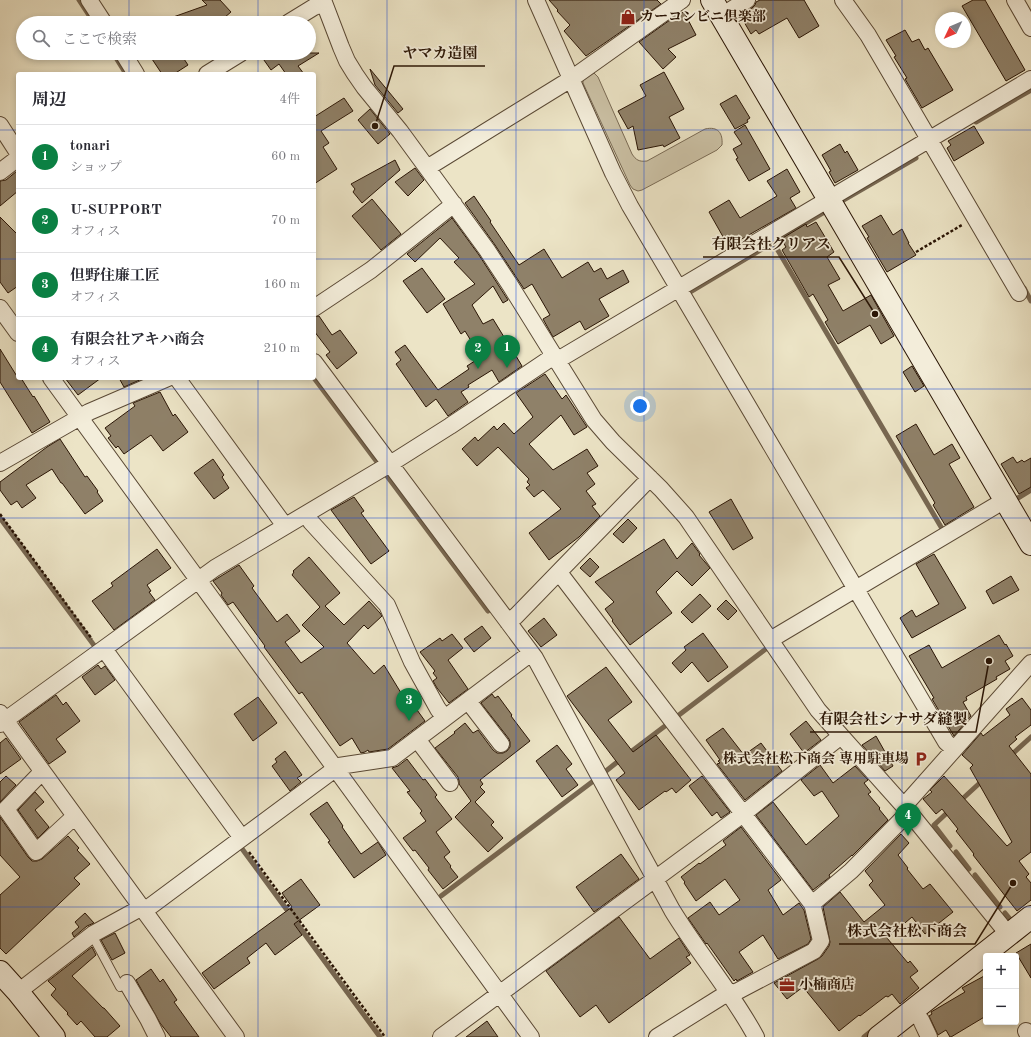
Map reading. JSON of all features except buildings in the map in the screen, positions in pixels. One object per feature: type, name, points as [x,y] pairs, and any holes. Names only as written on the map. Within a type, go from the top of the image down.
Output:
[{"type":"street","points":[[90,0],[100,16]]},
{"type":"street","points":[[536,0],[621,190],[946,742],[954,749]]},
{"type":"street","points":[[427,168],[571,80],[682,0]]},
{"type":"street","points":[[747,0],[716,8],[1031,544]]},
{"type":"street","points":[[844,0],[868,35],[1019,293]]},
{"type":"street","points":[[1015,0],[1031,28]]},
{"type":"street","points":[[299,16],[324,1],[341,47],[355,74],[400,131],[454,204],[502,273],[598,426],[674,502],[686,517],[811,701],[840,736],[906,809],[1008,934]]},
{"type":"street","points":[[127,60],[135,72]]},
{"type":"street","points":[[210,72],[230,60]]},
{"type":"street","points":[[236,1037],[75,816],[2,719],[102,650],[215,568],[390,464],[450,426],[548,360],[563,357],[1031,79]]},
{"type":"street","points":[[0,125],[16,150]]},
{"type":"street","points":[[0,172],[16,160]]},
{"type":"street","points":[[316,307],[371,270],[454,204]]},
{"type":"street","points":[[0,308],[16,330]]},
{"type":"street","points":[[316,365],[542,669],[672,910],[730,994],[756,1037]]},
{"type":"street","points":[[52,380],[531,1037]]},
{"type":"street","points":[[0,463],[89,412],[163,380]]},
{"type":"street","points":[[178,380],[285,526]]},
{"type":"street","points":[[508,622],[516,616],[650,478]]},
{"type":"street","points":[[770,640],[1005,500]]},
{"type":"street","points":[[306,514],[311,522],[387,605],[412,662],[438,709],[445,718]]},
{"type":"street","points":[[558,573],[814,907],[821,941],[814,951],[738,991],[721,997],[657,1037]]},
{"type":"street","points":[[102,650],[241,839]]},
{"type":"street","points":[[18,992],[92,935],[135,911],[143,909],[241,839],[339,766],[392,758],[531,653]]},
{"type":"street","points":[[812,904],[851,871],[906,809],[954,749],[1031,663]]},
{"type":"street","points":[[468,701],[501,744]]},
{"type":"street","points":[[441,1037],[743,814],[840,736]]},
{"type":"street","points":[[417,739],[450,782]]},
{"type":"street","points":[[43,773],[38,776],[6,810],[36,852],[75,816]]},
{"type":"street","points":[[879,1037],[1031,916]]},
{"type":"street","points":[[0,972],[54,1037]]},
{"type":"street","points":[[127,983],[157,1037]]},
{"type":"street","points":[[913,1010],[929,1037]]},
{"type":"lane","points":[[92,935],[120,987],[127,983]]},
{"type":"path","points":[[916,252],[975,217]]},
{"type":"path","points":[[0,514],[102,650]]},
{"type":"path","points":[[241,839],[385,1037]]},
{"type":"shaded area","points":[[594,73],[598,77],[632,154],[638,160],[647,161],[705,129],[710,128],[719,131],[722,137],[722,145],[717,150],[642,190],[638,191],[633,189],[583,83],[583,77]]},
{"type":"waterway","points":[[79,0],[89,16]]},
{"type":"waterway","points":[[117,60],[125,72]]},
{"type":"waterway","points":[[976,122],[1031,90]]},
{"type":"waterway","points":[[840,202],[916,158]]},
{"type":"waterway","points":[[689,291],[690,292],[826,211]]},
{"type":"waterway","points":[[773,242],[944,532]]},
{"type":"waterway","points":[[1024,288],[1031,301]]},
{"type":"waterway","points":[[316,380],[377,462]]},
{"type":"waterway","points":[[387,476],[488,611]]},
{"type":"waterway","points":[[1018,498],[1031,490]]},
{"type":"waterway","points":[[0,518],[96,648]]},
{"type":"waterway","points":[[675,718],[767,648]]},
{"type":"waterway","points":[[628,754],[669,723]]},
{"type":"waterway","points":[[1010,756],[1031,737]]},
{"type":"waterway","points":[[606,771],[621,759]]},
{"type":"waterway","points":[[959,802],[983,780]]},
{"type":"waterway","points":[[441,896],[592,782]]},
{"type":"waterway","points":[[950,810],[934,825],[950,846]]},
{"type":"waterway","points":[[240,846],[380,1037]]},
{"type":"waterway","points":[[956,852],[969,869]]},
{"type":"waterway","points":[[975,875],[1000,907]]},
{"type":"waterway","points":[[1005,913],[1010,919]]},
{"type":"waterway","points":[[864,1037],[874,1029]]},
{"type":"place","name":"カーコンビニ倶楽部","points":[[628,17]]},
{"type":"place","name":"ヤマカ造園","points":[[375,126]]},
{"type":"place","name":"有限会社クリアス","points":[[875,314]]},
{"type":"place","name":"tonari","points":[[507,368]]},
{"type":"place","name":"U-SUPPORT","points":[[478,369]]},
{"type":"place","name":"有限会社シナサダ縫製","points":[[989,661]]},
{"type":"place","name":"但野住廉工匠","points":[[409,721]]},
{"type":"place","name":"株式会社松下商会 専用駐車場","points":[[921,759]]},
{"type":"place","name":"有限会社アキハ商会","points":[[908,836]]},
{"type":"place","name":"株式会社松下商会","points":[[1013,883]]},
{"type":"place","name":"小楠商店","points":[[787,985]]}]
